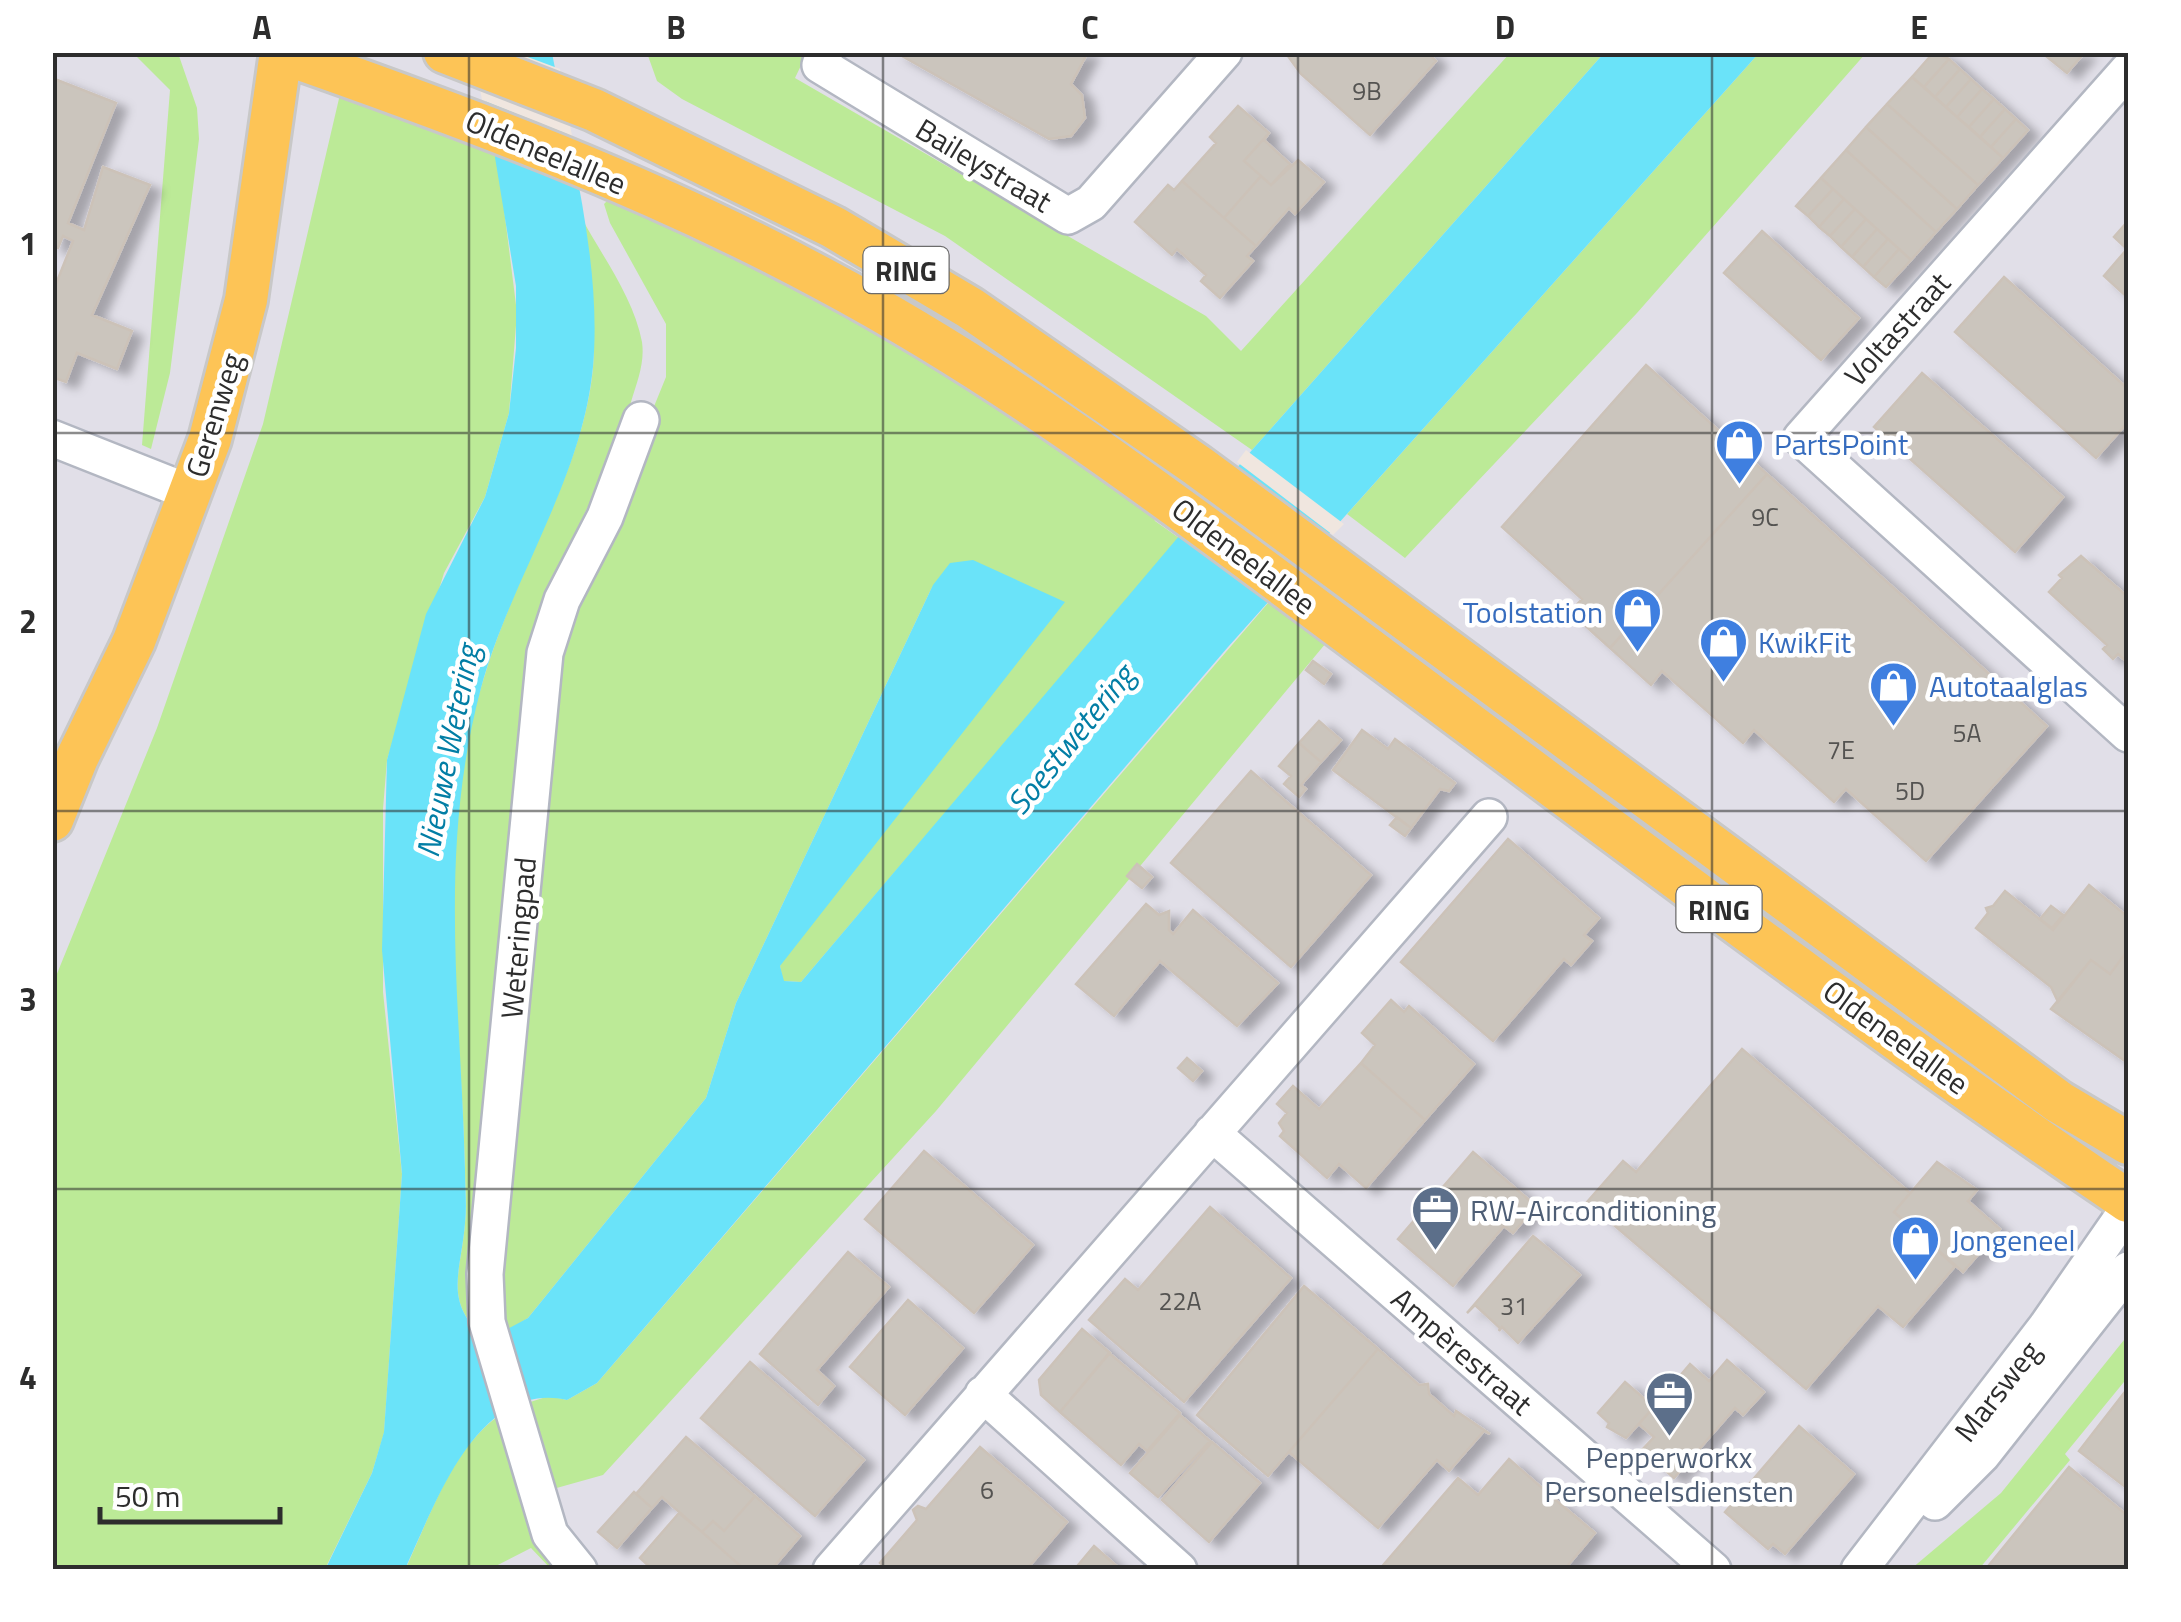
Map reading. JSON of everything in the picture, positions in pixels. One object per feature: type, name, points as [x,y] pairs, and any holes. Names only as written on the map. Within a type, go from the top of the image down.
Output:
[{"type":"main road","name":"Gerenweg","points":[[52,820],[77,758],[103,651],[168,484],[220,329],[238,231],[253,52]]},
{"type":"main road","name":"Oldeneelallee","points":[[445,52],[594,110],[863,245],[970,308],[1198,466],[2059,1102],[2128,1143]]},
{"type":"main road","name":"Gerenweg","points":[[168,484],[232,367],[246,300],[280,53]]},
{"type":"main road","name":"Oldeneelallee","points":[[280,53],[455,114],[604,176],[830,282],[962,360],[1168,499],[1678,880],[2128,1205]]},
{"type":"street","name":"Baileystraat","points":[[825,52],[820,65],[1068,216],[1090,203],[1224,52]]},
{"type":"street","name":"Voltastraat","points":[[2128,70],[1801,438],[2128,734]]},
{"type":"street","name":"Weteringpad","points":[[579,1570],[550,1534],[487,1322],[485,1274],[545,653],[562,600],[605,517],[641,420]]},
{"type":"street","points":[[52,438],[168,484]]},
{"type":"street","points":[[831,1570],[1488,817]]},
{"type":"street","name":"Ampèrestraat","points":[[1212,1133],[1713,1570]]},
{"type":"street","name":"Marsweg","points":[[1859,1570],[2046,1327],[2128,1205]]},
{"type":"street","name":"Marsweg","points":[[1867,1570],[1982,1455],[2128,1270]]},
{"type":"street","points":[[983,1394],[1178,1570]]},
{"type":"shaded area","points":[[53,53],[2128,53],[2128,1569],[53,1569]]},
{"type":"green space","points":[[133,53],[178,53],[197,108],[199,139],[170,373],[151,449],[142,445],[170,90]]},
{"type":"green space","points":[[647,53],[807,53],[795,78],[1206,316],[1241,351],[1510,53],[1604,53],[1252,450],[945,236],[682,99],[657,81]]},
{"type":"green space","points":[[1759,53],[1866,53],[1637,313],[1405,558],[1347,514]]},
{"type":"green space","points":[[341,90],[497,153],[517,313],[509,413],[485,497],[444,573],[387,760],[383,809],[383,992],[402,1174],[384,1433],[372,1473],[325,1569],[53,1569],[52,986],[157,728],[263,424]]},
{"type":"green space","points":[[610,198],[861,315],[1146,501],[1155,521],[1179,538],[801,982],[783,981],[780,966],[933,585],[736,1003],[706,1098],[528,1318],[501,1335],[505,1293],[501,1279],[554,652],[666,377],[666,324],[610,223],[604,204]]},
{"type":"green space","points":[[581,217],[632,309],[642,342],[642,357],[620,434],[550,587],[528,651],[477,1237],[487,1340],[464,1313],[458,1286],[466,1204],[453,929],[455,833],[464,762],[486,670],[572,459],[588,399],[594,330]]},
{"type":"green space","points":[[1269,602],[1298,624],[1331,637],[936,1111],[603,1475],[553,1489],[521,1405],[549,1396],[567,1400],[597,1383]]},
{"type":"green space","points":[[2128,1335],[2128,1377],[2065,1454],[2070,1460],[1979,1569],[1911,1569],[2001,1493]]},
{"type":"green space","points":[[506,1411],[564,1569],[551,1569],[531,1548],[490,1569],[405,1570],[458,1461],[472,1441]]},
{"type":"water","points":[[478,53],[552,53],[583,209],[595,328],[593,367],[575,450],[509,608],[481,688],[459,809],[455,929],[466,1204],[458,1286],[464,1313],[487,1340],[528,1318],[706,1098],[736,1003],[933,585],[950,563],[973,560],[1065,602],[780,966],[784,981],[801,982],[1252,450],[1604,53],[1759,53],[1228,647],[597,1383],[567,1400],[535,1399],[508,1409],[484,1428],[445,1483],[405,1569],[325,1570],[372,1473],[384,1432],[402,1174],[382,950],[387,760],[426,614],[485,497],[509,413],[516,348],[516,286]]},
{"type":"pier","points":[[473,52],[517,53],[560,69],[572,136],[482,100]]},
{"type":"pier","points":[[1246,450],[1344,524],[1333,535],[1237,462]]},
{"type":"building","points":[[895,52],[1088,52],[1071,84],[1082,95],[1085,118],[1071,136],[1049,139]]},
{"type":"building","points":[[1285,52],[1427,52],[1436,61],[1370,135],[1301,74]]},
{"type":"building","points":[[1934,52],[1949,59],[1924,87],[1912,77]]},
{"type":"building","points":[[2041,52],[2085,52],[2067,73]]},
{"type":"building","points":[[1949,59],[1960,69],[1935,97],[1924,87]]},
{"type":"building","points":[[1960,69],[1971,79],[1946,107],[1935,97]]},
{"type":"building","points":[[1912,77],[2003,158],[1978,185],[1887,104]]},
{"type":"building","points":[[52,78],[116,103],[68,223],[84,230],[103,167],[150,185],[92,315],[132,331],[117,369],[77,353],[66,382],[52,377],[52,294],[73,241],[63,236],[58,248],[52,246]]},
{"type":"building","points":[[1971,79],[1982,89],[1957,117],[1946,107]]},
{"type":"building","points":[[1982,89],[1994,99],[1969,127],[1957,117]]},
{"type":"building","points":[[1994,99],[2005,109],[1980,137],[1969,127]]},
{"type":"building","points":[[1887,104],[1978,185],[1957,209],[1866,127]]},
{"type":"building","points":[[1238,106],[1269,133],[1244,161],[1261,176],[1224,218],[1182,181],[1216,143],[1210,137]]},
{"type":"building","points":[[2005,109],[2016,119],[1991,147],[1980,137]]},
{"type":"building","points":[[2016,119],[2028,130],[2003,158],[1991,147]]},
{"type":"building","points":[[1866,127],[1957,209],[1936,232],[1846,150]]},
{"type":"building","points":[[1269,133],[1264,140],[1290,164],[1271,185],[1244,161]]},
{"type":"building","points":[[1846,150],[1936,232],[1911,260],[1821,178]]},
{"type":"building","points":[[1298,160],[1324,182],[1295,214],[1289,208],[1256,246],[1224,218],[1261,176],[1271,185]]},
{"type":"building","points":[[1821,178],[1833,189],[1808,216],[1796,206]]},
{"type":"building","points":[[1182,181],[1256,246],[1247,256],[1253,261],[1220,298],[1201,281],[1206,275],[1177,249],[1172,255],[1135,222],[1168,185],[1174,190]]},
{"type":"building","points":[[1833,189],[1844,199],[1819,227],[1808,216]]},
{"type":"building","points":[[1844,199],[1855,209],[1830,236],[1819,227]]},
{"type":"building","points":[[1855,209],[1866,219],[1841,247],[1830,236]]},
{"type":"building","points":[[1866,219],[1877,229],[1852,257],[1841,247]]},
{"type":"building","points":[[2128,221],[2128,298],[2104,276],[2127,249],[2114,237]]},
{"type":"building","points":[[1877,229],[1888,239],[1863,267],[1852,257]]},
{"type":"building","points":[[1762,231],[1859,318],[1821,360],[1724,273]]},
{"type":"building","points":[[1888,239],[1899,249],[1874,277],[1863,267]]},
{"type":"building","points":[[1899,249],[1911,260],[1886,287],[1874,277]]},
{"type":"building","points":[[2004,277],[2128,389],[2128,422],[2096,458],[1955,332]]},
{"type":"building","points":[[1646,365],[1767,474],[1610,648],[1570,612],[1582,599],[1502,527]]},
{"type":"building","points":[[1922,373],[2063,497],[2015,552],[1874,427]]},
{"type":"building","points":[[1767,474],[2047,726],[1926,861],[1846,789],[1834,802],[1754,730],[1743,743],[1662,671],[1651,685],[1610,648]]},
{"type":"building","points":[[2081,556],[2128,597],[2128,663],[2118,654],[2113,659],[2103,649],[2107,645],[2049,592],[2062,578],[2059,575]]},
{"type":"building","points":[[1313,661],[1331,674],[1324,684],[1306,670]]},
{"type":"building","points":[[1319,721],[1341,740],[1321,762],[1299,743]]},
{"type":"building","points":[[1362,730],[1388,749],[1395,739],[1455,783],[1449,791],[1440,789],[1411,828],[1333,770]]},
{"type":"building","points":[[1299,743],[1321,762],[1301,785],[1306,789],[1299,797],[1284,784],[1291,776],[1279,766]]},
{"type":"building","points":[[1251,771],[1371,875],[1291,967],[1171,863]]},
{"type":"building","points":[[1397,817],[1411,828],[1405,836],[1390,825]]},
{"type":"building","points":[[1508,839],[1599,918],[1584,935],[1592,941],[1571,965],[1564,959],[1493,1041],[1401,962]]},
{"type":"building","points":[[1137,864],[1152,877],[1142,888],[1127,876]]},
{"type":"building","points":[[2089,885],[2128,917],[2128,950],[2110,974],[2091,960],[2058,1002],[2051,987],[1976,928],[1988,913],[1986,908],[1993,906],[2005,891],[2053,930]]},
{"type":"building","points":[[1146,904],[1159,915],[1169,911],[1169,930],[1173,934],[1193,910],[1278,983],[1237,1026],[1160,961],[1114,1016],[1076,984]]},
{"type":"building","points":[[2051,906],[2063,915],[2052,928],[2040,919]]},
{"type":"building","points":[[2128,950],[2128,1063],[2051,1009],[2091,960],[2110,974]]},
{"type":"building","points":[[1391,1000],[1404,1012],[1409,1006],[1474,1064],[1425,1120],[1361,1063],[1375,1045],[1362,1033]]},
{"type":"building","points":[[1742,1049],[1910,1193],[1894,1212],[1955,1266],[1903,1327],[1878,1306],[1806,1389],[1587,1202],[1623,1161],[1636,1172]]},
{"type":"building","points":[[1187,1058],[1202,1071],[1193,1081],[1178,1068]]},
{"type":"building","points":[[1361,1063],[1425,1120],[1366,1188],[1339,1164],[1327,1178],[1280,1136],[1284,1131],[1279,1123],[1287,1113],[1277,1104],[1293,1086],[1319,1109]]},
{"type":"building","points":[[924,1151],[1033,1245],[974,1313],[865,1219]]},
{"type":"building","points":[[1473,1152],[1536,1206],[1513,1233],[1504,1226],[1453,1286],[1398,1239]]},
{"type":"building","points":[[1937,1162],[1977,1190],[1968,1201],[2000,1229],[1963,1272],[1894,1212]]},
{"type":"building","points":[[1210,1207],[1291,1278],[1184,1402],[1089,1320],[1125,1279],[1138,1290]]},
{"type":"building","points":[[1533,1236],[1580,1275],[1518,1343],[1502,1327],[1499,1331],[1475,1305],[1467,1313]]},
{"type":"building","points":[[848,1252],[889,1287],[817,1370],[834,1386],[818,1405],[760,1354]]},
{"type":"building","points":[[1304,1286],[1378,1349],[1268,1476],[1197,1415]]},
{"type":"building","points":[[908,1300],[963,1348],[905,1415],[850,1367]]},
{"type":"building","points":[[1082,1329],[1110,1353],[1060,1412],[1041,1395],[1039,1380]]},
{"type":"building","points":[[1378,1349],[1419,1385],[1428,1384],[1429,1394],[1454,1416],[1456,1411],[1490,1434],[1484,1431],[1449,1471],[1437,1460],[1378,1528],[1289,1452]]},
{"type":"building","points":[[1109,1353],[1180,1413],[1147,1451],[1139,1444],[1121,1465],[1060,1412]]},
{"type":"building","points":[[1727,1360],[1764,1392],[1743,1415],[1735,1408],[1674,1478],[1642,1450],[1654,1437],[1639,1424],[1690,1364],[1709,1381]]},
{"type":"building","points":[[750,1362],[864,1460],[815,1516],[701,1418]]},
{"type":"building","points":[[1625,1382],[1654,1407],[1626,1438],[1607,1427],[1609,1423],[1598,1413]]},
{"type":"building","points":[[2128,1388],[2128,1489],[2079,1451]]},
{"type":"building","points":[[1180,1415],[1210,1441],[1158,1497],[1130,1473]]},
{"type":"building","points":[[1799,1426],[1854,1474],[1785,1554],[1773,1544],[1768,1549],[1725,1512]]},
{"type":"building","points":[[686,1437],[755,1496],[724,1531],[713,1521],[702,1532],[662,1497],[652,1508],[636,1494]]},
{"type":"building","points":[[1212,1442],[1260,1483],[1209,1542],[1162,1500]]},
{"type":"building","points":[[980,1447],[1067,1522],[1026,1570],[888,1570],[880,1563],[917,1520],[913,1510],[918,1506],[926,1509]]},
{"type":"building","points":[[1509,1459],[1542,1488],[1547,1485],[1553,1490],[1551,1496],[1595,1533],[1564,1570],[1379,1570],[1458,1478],[1478,1495]]},
{"type":"building","points":[[2069,1467],[2128,1516],[2128,1570],[1985,1570]]},
{"type":"building","points":[[634,1492],[652,1508],[617,1548],[598,1532]]},
{"type":"building","points":[[755,1496],[800,1536],[771,1570],[745,1570],[702,1532],[713,1521],[724,1531]]},
{"type":"building","points":[[679,1513],[745,1570],[653,1570],[640,1558]]},
{"type":"building","points":[[1094,1546],[1121,1570],[1074,1570]]},
{"type":"place","name":"PartsPoint","points":[[1739,486]]},
{"type":"place","name":"Toolstation","points":[[1638,654]]},
{"type":"place","name":"KwikFit","points":[[1723,684]]},
{"type":"place","name":"Autotaalglas","points":[[1894,728]]},
{"type":"place","name":"RW-Airconditioning","points":[[1435,1252]]},
{"type":"place","name":"Jongeneel","points":[[1916,1282]]},
{"type":"place","name":"Pepperworkx Personeelsdiensten","points":[[1669,1438]]},
{"type":"water label","name":"Soestwetering","points":[[1070,739]]},
{"type":"water label","name":"Nieuwe Wetering","points":[[447,751]]}]
